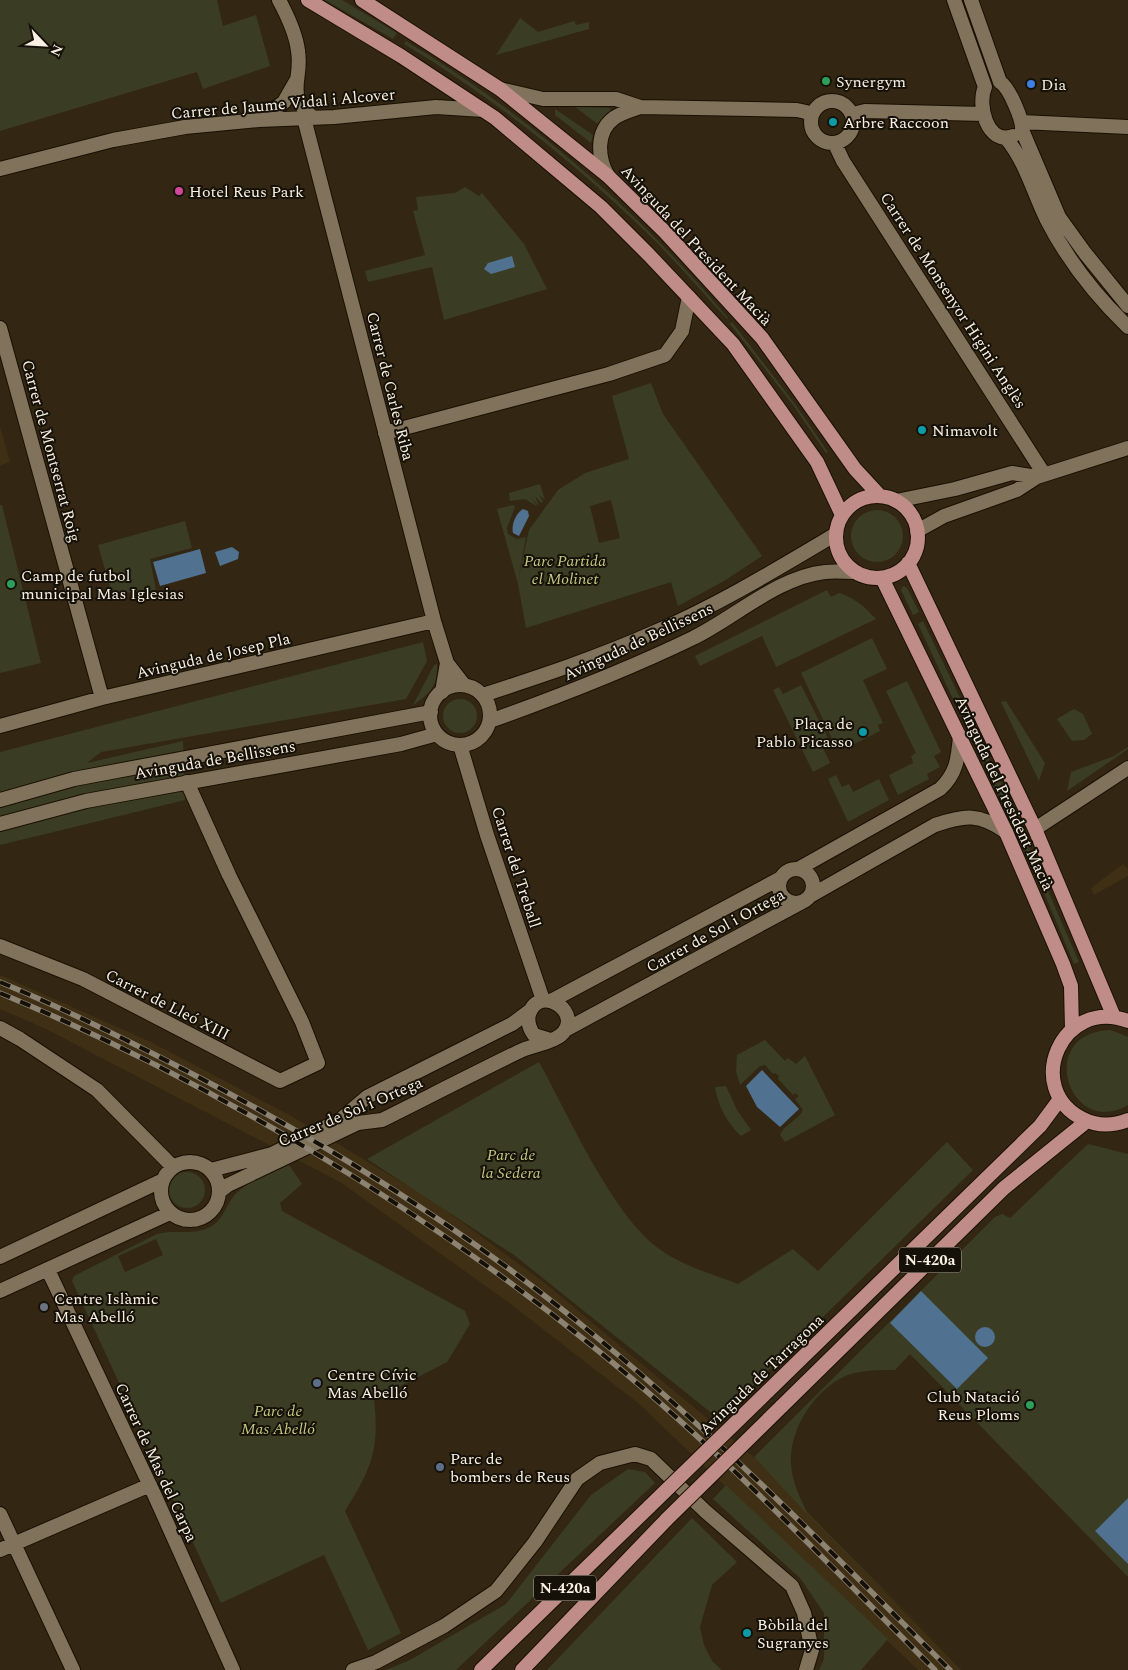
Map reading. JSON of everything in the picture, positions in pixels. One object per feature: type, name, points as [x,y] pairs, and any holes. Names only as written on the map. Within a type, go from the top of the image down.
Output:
[{"type":"main road","points":[[308,0],[401,56],[483,110],[601,207],[733,344],[816,462],[842,515]]},
{"type":"main road","name":"Avinguda del President Macià","points":[[362,0],[500,88],[608,176],[665,232],[762,338],[855,469],[880,496]]},
{"type":"main road","points":[[880,496],[896,501],[910,514],[917,531],[915,550],[908,563],[899,571],[882,578],[868,577],[855,572],[840,555],[836,534],[842,515],[855,502],[867,497],[880,496]]},
{"type":"main road","name":"Avinguda del President Macià","points":[[908,563],[1035,829],[1114,1017]]},
{"type":"main road","name":"Avinguda del President Macià","points":[[882,578],[1006,832],[1071,986],[1072,1029]]},
{"type":"main road","points":[[1128,1021],[1114,1017],[1092,1019],[1072,1029],[1058,1046],[1053,1062],[1054,1084],[1060,1099],[1075,1114],[1087,1121],[1108,1125],[1128,1120]]},
{"type":"main road","name":"Avinguda de Tarragona","points":[[481,1670],[1040,1126],[1060,1099]]},
{"type":"main road","name":"N-420a","points":[[522,1670],[667,1519],[1004,1188],[1087,1121]]},
{"type":"street","name":"Carrer de Carles Riba","points":[[279,0],[287,14],[298,51],[296,81],[300,107],[308,118],[385,433],[434,621],[447,664],[464,685]]},
{"type":"street","points":[[954,0],[985,87],[982,98],[983,114],[992,130],[1006,138],[1020,155],[1047,220],[1073,265],[1090,287],[1128,327]]},
{"type":"street","points":[[971,0],[1000,82],[1007,88],[1060,217],[1085,253],[1128,306]]},
{"type":"street","name":"Carrer de Carles Riba","points":[[260,120],[284,102],[296,81]]},
{"type":"street","points":[[985,87],[1000,82]]},
{"type":"street","points":[[500,88],[543,98],[616,99],[640,107],[797,110],[806,112],[811,116]]},
{"type":"street","points":[[830,101],[844,105],[853,114],[853,126],[850,134],[846,140],[835,144],[823,142],[812,125],[811,116],[815,109],[830,101]]},
{"type":"street","name":"Carrer de Jaume Vidal i Alcover","points":[[0,170],[152,132],[260,120],[308,118],[436,107],[483,110]]},
{"type":"street","points":[[608,176],[601,164],[599,150],[602,135],[614,118],[640,107]]},
{"type":"street","points":[[853,114],[865,111],[983,114]]},
{"type":"street","points":[[1021,126],[1128,127]]},
{"type":"street","points":[[1006,138],[1020,133],[1021,126]]},
{"type":"street","name":"Carrer de Monsenyor Higini Anglès","points":[[835,144],[843,161],[1041,476]]},
{"type":"street","points":[[385,433],[609,374],[665,355],[682,331],[689,297]]},
{"type":"street","name":"Carrer de Montserrat Roig","points":[[0,328],[102,698]]},
{"type":"street","points":[[917,531],[944,516],[1017,490],[1041,476],[1128,448]]},
{"type":"street","points":[[896,501],[955,489],[1012,473],[1041,476]]},
{"type":"street","name":"Avinguda de Bellissens","points":[[483,695],[562,670],[656,632],[726,597],[836,534]]},
{"type":"street","name":"Avinguda de Bellissens","points":[[490,721],[581,689],[651,658],[696,637],[768,594],[800,578],[824,572],[855,572]]},
{"type":"street","name":"Avinguda de Josep Pla","points":[[0,726],[102,698],[434,621]]},
{"type":"street","name":"Carrer de Carles Riba","points":[[442,692],[447,664]]},
{"type":"street","points":[[456,685],[464,685],[483,695],[490,709],[490,721],[485,732],[477,740],[460,745],[449,743],[437,734],[432,724],[431,712],[435,700],[442,692],[456,685]]},
{"type":"street","name":"Avinguda de Bellissens","points":[[0,800],[74,779],[431,712]]},
{"type":"street","name":"Avinguda de Bellissens","points":[[0,824],[86,800],[402,744],[437,734]]},
{"type":"street","points":[[798,868],[804,870],[812,879],[813,891],[806,899],[790,902],[779,890],[781,878],[788,870],[798,868],[940,789],[951,779],[958,763],[960,736]]},
{"type":"street","name":"Carrer del Treball","points":[[460,745],[487,835],[547,1001]]},
{"type":"street","points":[[1035,829],[1128,768]]},
{"type":"street","name":"Carrer de Lleó XIII","points":[[0,946],[83,979],[280,1081],[318,1063],[302,1022],[229,875],[187,782]]},
{"type":"street","name":"Carrer de Sol i Ortega","points":[[565,1030],[806,899],[935,825],[953,819],[973,817],[991,822],[1006,832]]},
{"type":"street","name":"Carrer de Sol i Ortega","points":[[547,1001],[781,878]]},
{"type":"street","points":[[539,1001],[547,1001],[562,1007],[566,1012],[567,1024],[565,1030],[556,1038],[550,1040],[540,1038],[530,1030],[528,1016],[539,1001]]},
{"type":"street","name":"Carrer de Sol i Ortega","points":[[211,1170],[272,1154],[340,1120],[367,1097],[512,1024],[531,1010]]},
{"type":"street","points":[[0,1028],[20,1039],[97,1090],[173,1167]]},
{"type":"street","name":"Carrer de Sol i Ortega","points":[[219,1192],[228,1185],[358,1124],[382,1120],[529,1046],[550,1040]]},
{"type":"street","points":[[0,1257],[162,1181],[173,1167],[186,1161],[194,1161],[211,1170],[218,1182],[219,1192],[214,1208],[205,1216],[193,1220],[182,1220],[170,1213],[163,1204],[160,1191],[162,1181]]},
{"type":"street","points":[[0,1291],[170,1213]]},
{"type":"street","name":"Carrer de Mas del Carpa","points":[[48,1270],[150,1485],[233,1670]]},
{"type":"street","points":[[353,1670],[376,1662],[444,1626],[496,1591],[535,1542],[577,1479],[600,1462],[635,1454],[650,1459],[705,1511],[792,1586],[804,1613],[812,1650],[806,1670]]},
{"type":"street","points":[[0,1550],[150,1485]]},
{"type":"street","points":[[0,1514],[73,1670]]},
{"type":"shaded area","points":[[0,426],[10,462],[0,466]]},
{"type":"shaded area","points":[[1123,864],[1128,869],[1128,876],[1094,895],[1091,888]]},
{"type":"shaded area","points":[[0,975],[151,1042],[291,1116],[430,1199],[546,1284],[757,1460],[961,1670],[918,1670],[638,1403],[508,1302],[340,1182],[44,1028],[0,1009]]},
{"type":"green space","points":[[0,0],[217,0],[223,26],[256,15],[270,66],[203,89],[197,72],[0,131]]},
{"type":"green space","points":[[325,0],[342,0],[397,33],[393,39]]},
{"type":"green space","points":[[520,18],[538,32],[574,21],[576,25],[589,22],[589,29],[496,55]]},
{"type":"green space","points":[[406,41],[451,69],[495,100],[579,166],[657,239],[728,318],[619,206],[561,156],[500,108],[437,64],[404,44]]},
{"type":"green space","points":[[575,107],[609,108],[612,111],[599,125]]},
{"type":"green space","points":[[555,109],[593,135],[591,143],[555,115]]},
{"type":"green space","points":[[465,187],[479,196],[482,193],[524,244],[547,289],[444,320],[432,267],[368,282],[365,271],[425,255],[413,211],[418,210],[416,197],[455,193]]},
{"type":"green space","points":[[732,322],[795,404],[828,452],[826,453],[793,405],[730,324]]},
{"type":"green space","name":"Parc Partida el Molinet","points":[[651,383],[663,414],[762,556],[724,581],[678,606],[671,582],[526,628],[518,584],[497,509],[513,505],[515,507],[507,528],[508,534],[517,539],[526,537],[518,580],[529,530],[558,490],[585,473],[629,459],[612,396]],"holes":[[[611,500],[620,538],[599,543],[590,506]]]},
{"type":"green space","points":[[540,484],[545,500],[539,495],[543,501],[541,503],[535,496],[539,506],[531,498],[538,507],[525,499],[510,501],[509,493]]},
{"type":"green space","name":"Camp de futbol municipal Mas Iglesias","points":[[0,505],[2,505],[41,663],[0,673]]},
{"type":"green space","points":[[877,510],[887,512],[895,518],[901,526],[903,536],[901,546],[895,554],[887,560],[877,562],[867,560],[859,554],[853,546],[851,536],[853,526],[859,518],[867,512]]},
{"type":"green space","points":[[185,521],[192,548],[150,559],[156,590],[112,594],[98,545]]},
{"type":"green space","points":[[903,586],[907,588],[919,612],[913,615],[901,590]]},
{"type":"green space","points":[[827,590],[831,597],[839,593],[855,600],[876,619],[776,667],[762,636],[700,666],[695,656]]},
{"type":"green space","points":[[923,621],[990,760],[983,763],[918,624]]},
{"type":"green space","points":[[872,638],[887,669],[863,680],[883,723],[878,725],[880,731],[848,747],[845,740],[835,745],[801,673]]},
{"type":"green space","points":[[423,642],[427,661],[406,699],[101,752],[87,763],[183,741],[185,800],[0,845],[0,752]]},
{"type":"green space","points":[[437,664],[436,678],[432,688],[413,705],[434,665]]},
{"type":"green space","points":[[907,681],[941,752],[934,756],[940,767],[927,774],[929,779],[898,795],[889,775],[913,763],[911,756],[916,753],[886,691]]},
{"type":"green space","points":[[801,685],[831,744],[823,748],[830,763],[813,772],[773,690],[779,687],[783,694]]},
{"type":"green space","points":[[460,699],[472,704],[477,716],[472,728],[460,733],[448,728],[443,716],[448,704]]},
{"type":"green space","points":[[1006,701],[1045,763],[1039,781],[1001,702]]},
{"type":"green space","points":[[1074,709],[1083,714],[1092,734],[1084,740],[1072,741],[1057,719]]},
{"type":"green space","points":[[1128,747],[1128,749],[1067,791],[1071,772],[1114,756]]},
{"type":"green space","points":[[995,769],[1079,962],[1074,964],[1037,876],[988,772]]},
{"type":"green space","points":[[836,775],[842,787],[849,784],[853,792],[879,779],[889,800],[848,822],[828,779]]},
{"type":"green space","points":[[1111,1030],[1128,1037],[1128,1105],[1107,1112],[1090,1108],[1076,1097],[1068,1081],[1067,1064],[1073,1047],[1087,1035]]},
{"type":"green space","points":[[765,1040],[785,1061],[788,1058],[796,1064],[805,1056],[835,1115],[785,1142],[780,1135],[782,1131],[803,1110],[795,1099],[799,1096],[795,1093],[793,1095],[778,1079],[779,1076],[775,1073],[773,1074],[765,1065],[760,1066],[740,1085],[736,1071],[737,1055]]},
{"type":"green space","name":"Parc de la Sedera","points":[[539,1062],[607,1187],[641,1232],[658,1248],[677,1260],[738,1284],[793,1249],[818,1271],[947,1142],[973,1170],[719,1419],[514,1255],[367,1159]]},
{"type":"green space","points":[[726,1086],[737,1110],[751,1130],[741,1136],[727,1120],[718,1101],[715,1087]]},
{"type":"green space","name":"Club Natació Reus Ploms","points":[[1088,1144],[1128,1154],[1128,1498],[1095,1531],[1128,1564],[1128,1577],[910,1354],[895,1370],[857,1373],[845,1376],[834,1383],[823,1391],[806,1412],[794,1438],[791,1451],[793,1477],[808,1514],[965,1670],[808,1515],[754,1457],[995,1217],[1002,1214],[1010,1218]]},
{"type":"green space","name":"Parc de Mas Abelló","points":[[289,1165],[302,1184],[280,1203],[282,1211],[465,1311],[470,1324],[447,1362],[374,1400],[376,1432],[372,1458],[361,1483],[345,1511],[401,1633],[368,1650],[324,1555],[221,1603],[72,1281],[74,1276],[157,1234],[191,1232],[210,1227],[221,1217],[238,1191],[267,1174]],"holes":[[[156,1239],[163,1255],[125,1272],[118,1256]]]},
{"type":"green space","points":[[187,1172],[194,1173],[200,1177],[204,1183],[204,1197],[200,1203],[194,1207],[187,1208],[180,1207],[174,1203],[170,1197],[169,1190],[170,1183],[174,1177],[180,1173]]},
{"type":"green space","points":[[628,1469],[645,1472],[655,1483],[456,1670],[386,1670],[410,1660],[506,1604],[591,1495]]},
{"type":"green space","points":[[726,1485],[888,1639],[861,1670],[819,1670],[824,1659],[824,1613],[800,1578],[713,1499]]},
{"type":"green space","points":[[692,1518],[737,1562],[712,1585],[700,1627],[704,1645],[712,1661],[722,1670],[547,1670]]},
{"type":"water","points":[[512,256],[515,267],[491,274],[484,269],[488,263]]},
{"type":"water","points":[[523,509],[528,511],[529,516],[519,536],[513,533],[513,523],[516,516]]},
{"type":"water","points":[[232,547],[239,552],[238,559],[220,566],[215,552]]},
{"type":"water","points":[[200,549],[206,573],[160,586],[153,562]]},
{"type":"water","points":[[762,1070],[799,1109],[780,1127],[757,1107],[746,1086]]},
{"type":"water","points":[[921,1291],[988,1358],[957,1389],[890,1323]]},
{"type":"water","points":[[985,1327],[992,1330],[995,1337],[992,1344],[985,1347],[978,1344],[975,1337],[978,1330]]},
{"type":"water","points":[[1128,1498],[1128,1564],[1095,1531]]},
{"type":"railway","points":[[0,982],[133,1044],[233,1095],[396,1191],[500,1262],[600,1340],[691,1419],[779,1501],[950,1670]]},
{"type":"railway","points":[[0,993],[78,1027],[232,1105],[382,1195],[524,1293],[591,1345],[681,1422],[767,1503],[935,1670]]},
{"type":"place","name":"Synergym","points":[[826,81]]},
{"type":"place","name":"Dia","points":[[1031,84]]},
{"type":"place","name":"Arbre Raccoon","points":[[833,122]]},
{"type":"place","name":"Hotel Reus Park","points":[[179,191]]},
{"type":"place","name":"Nimavolt","points":[[922,430]]},
{"type":"place","name":"Camp de futbol municipal Mas Iglesias","points":[[11,584]]},
{"type":"place","name":"Plaça de Pablo Picasso","points":[[863,732]]},
{"type":"place","name":"Centre Islàmic Mas Abelló","points":[[44,1307]]},
{"type":"place","name":"Centre Cívic Mas Abelló","points":[[317,1383]]},
{"type":"place","name":"Club Natació Reus Ploms","points":[[1030,1405]]},
{"type":"place","name":"Parc de bombers de Reus","points":[[440,1467]]},
{"type":"place","name":"Bòbila del Sugranyes","points":[[747,1633]]}]
